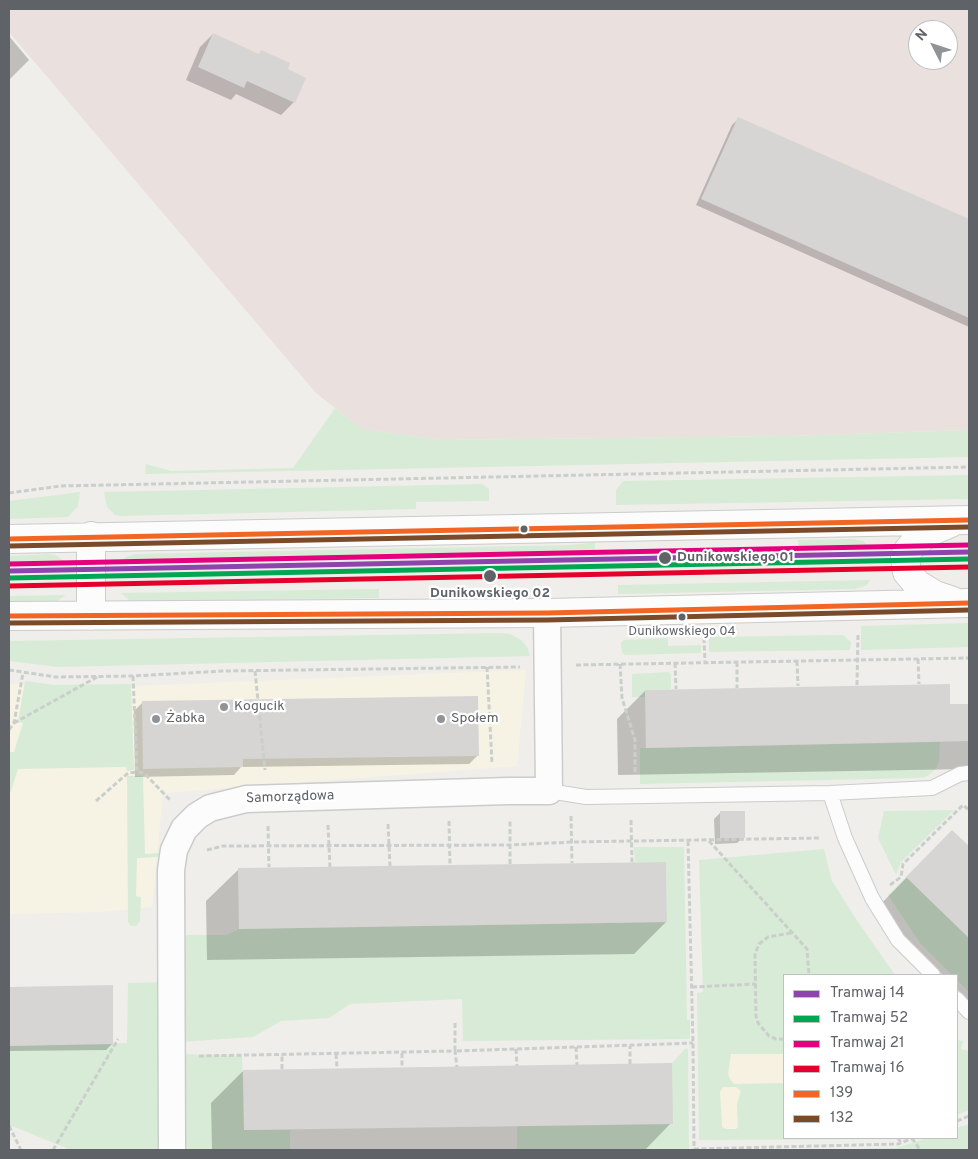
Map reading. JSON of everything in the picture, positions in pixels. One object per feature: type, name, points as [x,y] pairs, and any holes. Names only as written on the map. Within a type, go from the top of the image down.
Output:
[{"type":"street","points":[[9,539],[968,520]]},
{"type":"street","points":[[968,520],[953,522],[930,532],[910,548],[905,558],[907,572],[925,590],[944,599],[968,603]]},
{"type":"street","points":[[91,616],[92,536]]},
{"type":"street","points":[[9,616],[547,613],[968,603]]},
{"type":"street","points":[[547,613],[549,791]]},
{"type":"street","name":"Samorządowa","points":[[172,1150],[171,870],[176,842],[191,822],[204,812],[218,805],[246,799],[549,791]]},
{"type":"lane","points":[[549,791],[586,797],[830,793],[932,788],[960,774],[969,774]]},
{"type":"lane","points":[[830,793],[845,838],[872,898],[898,940],[932,974]]},
{"type":"lane","points":[[958,1000],[969,1012]]},
{"type":"path","points":[[9,493],[60,486],[969,467]]},
{"type":"path","points":[[918,658],[919,684]]},
{"type":"path","points":[[567,666],[969,658]]},
{"type":"path","points":[[857,660],[857,685]]},
{"type":"path","points":[[797,661],[798,686]]},
{"type":"path","points":[[737,662],[737,688]]},
{"type":"path","points":[[675,663],[676,689]]},
{"type":"path","points":[[620,664],[622,698],[635,740],[635,777]]},
{"type":"path","points":[[9,670],[56,677],[524,666]]},
{"type":"path","points":[[487,667],[492,770]]},
{"type":"path","points":[[255,671],[267,798]]},
{"type":"path","points":[[14,723],[23,673]]},
{"type":"path","points":[[9,730],[14,723],[97,676]]},
{"type":"path","points":[[134,676],[137,772]]},
{"type":"path","points":[[96,801],[128,773],[144,773],[191,822]]},
{"type":"path","points":[[872,898],[901,877],[903,864],[963,805],[963,798]]},
{"type":"path","points":[[963,805],[969,810]]},
{"type":"path","points":[[571,824],[572,863]]},
{"type":"path","points":[[631,827],[632,862]]},
{"type":"path","points":[[388,828],[390,866]]},
{"type":"path","points":[[450,830],[450,865]]},
{"type":"path","points":[[510,830],[510,864]]},
{"type":"path","points":[[329,833],[330,867]]},
{"type":"path","points":[[201,852],[224,846],[450,846],[631,840],[708,841],[827,838]]},
{"type":"path","points":[[688,841],[694,1149],[901,1143],[911,1139]]},
{"type":"path","points":[[708,841],[807,949],[809,974]]},
{"type":"path","points":[[268,846],[269,867]]},
{"type":"path","points":[[783,1039],[769,1036],[758,1023],[756,1016],[755,954],[759,944],[768,937],[791,933]]},
{"type":"path","points":[[692,987],[756,984]]},
{"type":"path","points":[[455,1023],[457,1067]]},
{"type":"path","points":[[53,1150],[118,1039]]},
{"type":"path","points":[[196,1056],[402,1053],[693,1043]]},
{"type":"path","points":[[630,1046],[630,1064]]},
{"type":"path","points":[[576,1047],[577,1065]]},
{"type":"path","points":[[516,1049],[516,1066]]},
{"type":"path","points":[[402,1053],[402,1068]]},
{"type":"path","points":[[336,1054],[337,1068]]},
{"type":"path","points":[[282,1055],[282,1069]]},
{"type":"path","points":[[9,1126],[21,1150]]},
{"type":"path","points":[[899,1139],[901,1143]]},
{"type":"path","points":[[914,1139],[920,1150]]},
{"type":"shaded area","points":[[9,9],[969,9],[969,430],[791,436],[439,440],[362,429],[316,393],[9,32]]},
{"type":"shaded area","points":[[526,670],[517,766],[163,793],[152,907],[100,912],[9,914],[9,684],[84,688]]},
{"type":"green space","points":[[335,408],[362,429],[439,440],[791,436],[969,430],[969,457],[145,474],[146,464],[171,471],[293,468]]},
{"type":"green space","points":[[969,475],[969,499],[616,505],[616,490],[623,481]]},
{"type":"green space","points":[[482,484],[489,489],[489,501],[416,502],[416,509],[120,516],[115,515],[107,507],[104,492]]},
{"type":"green space","points":[[80,492],[78,506],[68,517],[9,519],[9,501]]},
{"type":"green space","points":[[853,539],[863,541],[870,547],[799,548],[798,540]]},
{"type":"green space","points":[[595,542],[595,552],[122,561],[126,557],[135,554],[572,545]]},
{"type":"green space","points":[[56,555],[65,562],[9,563],[9,556]]},
{"type":"green space","points":[[870,580],[867,585],[855,589],[618,594],[618,585]]},
{"type":"green space","points":[[379,589],[379,598],[138,602],[130,601],[121,593]]},
{"type":"green space","points":[[66,595],[53,604],[9,604],[9,596]]},
{"type":"green space","points":[[969,623],[969,647],[861,650],[861,626]]},
{"type":"green space","points":[[510,634],[521,640],[527,647],[530,656],[58,667],[9,661],[9,641]]},
{"type":"green space","points":[[843,635],[851,642],[850,650],[709,652],[709,637]]},
{"type":"green space","points":[[668,638],[668,646],[701,645],[701,653],[625,655],[622,652],[621,643],[624,640]]},
{"type":"green space","points":[[669,672],[671,675],[671,689],[645,690],[645,697],[632,697],[632,674]]},
{"type":"green space","points":[[25,681],[55,685],[131,684],[134,770],[127,771],[126,767],[18,769],[9,797],[9,752],[14,752],[23,723],[18,722]]},
{"type":"green space","points":[[940,742],[939,761],[936,769],[926,777],[640,784],[640,748]]},
{"type":"green space","points":[[127,776],[143,776],[145,854],[159,853],[159,857],[137,858],[136,896],[141,897],[140,921],[136,926],[131,926],[128,922]]},
{"type":"green space","points":[[954,810],[901,862],[896,875],[878,838],[884,811]]},
{"type":"green space","points":[[634,847],[684,847],[687,1020],[690,1020],[690,1038],[688,1039],[463,1041],[462,999],[350,1004],[329,1018],[281,1021],[253,1037],[180,1042],[179,935],[226,935],[239,929],[667,922],[666,862],[635,862]]},
{"type":"green space","points":[[824,849],[832,881],[894,974],[783,974],[783,1139],[895,1139],[699,1140],[697,993],[703,992],[699,860]]},
{"type":"green space","points":[[906,877],[969,938],[969,992],[958,981],[958,974],[951,974],[920,943],[888,895]]},
{"type":"green space","points":[[165,982],[165,1150],[66,1150],[66,1148],[12,1126],[9,1133],[9,1046],[127,1043],[128,983]]},
{"type":"green space","points":[[958,1040],[963,1041],[961,1049],[969,1051],[969,1110],[958,1115]]},
{"type":"green space","points":[[686,1048],[688,1050],[689,1150],[517,1150],[517,1126],[672,1063]]},
{"type":"green space","points":[[179,1054],[242,1056],[244,1130],[290,1130],[290,1150],[180,1150]]},
{"type":"green space","points":[[969,1124],[969,1150],[812,1150],[896,1148],[925,1139],[958,1139],[958,1128]]},
{"type":"sand","points":[[731,1054],[783,1054],[783,1083],[734,1084],[728,1074]]},
{"type":"sand","points":[[723,1087],[736,1087],[741,1091],[737,1104],[738,1127],[736,1129],[722,1127],[720,1092]]},
{"type":"building","points":[[213,33],[259,54],[261,50],[290,63],[288,69],[306,78],[295,103],[247,81],[244,88],[198,67]]},
{"type":"building","points":[[738,117],[969,219],[969,318],[701,199]]},
{"type":"building","points":[[950,684],[950,704],[969,704],[969,741],[646,748],[645,690]]},
{"type":"building","points":[[478,696],[479,756],[243,759],[243,767],[143,769],[142,701]]},
{"type":"building","points":[[720,811],[745,811],[745,838],[720,838]]},
{"type":"building","points":[[952,830],[969,846],[969,938],[906,877]]},
{"type":"building","points":[[666,862],[667,922],[239,929],[238,868]]},
{"type":"building","points":[[113,985],[113,1044],[9,1046],[9,987]]},
{"type":"building","points":[[672,1063],[673,1124],[244,1130],[243,1070]]},
{"type":"tram line","name":"21","points":[[9,564],[969,545]]},
{"type":"tram line","name":"14","points":[[9,571],[969,552]]},
{"type":"tram line","name":"52","points":[[9,578],[969,559]]},
{"type":"tram line","name":"16","points":[[9,586],[969,567]]},
{"type":"transit line","name":"139","points":[[9,539],[969,520]]},
{"type":"transit line","name":"132","points":[[9,546],[969,527]]},
{"type":"transit line","name":"139","points":[[9,616],[547,613],[969,603]]},
{"type":"transit line","name":"132","points":[[9,623],[547,620],[969,610]]},
{"type":"place","name":"Dunikowskiego 01","points":[[665,558]]},
{"type":"place","name":"Dunikowskiego 02","points":[[490,576]]},
{"type":"place","name":"Dunikowskiego 04","points":[[682,617]]},
{"type":"place","name":"Kogucik","points":[[224,707]]},
{"type":"place","name":"Żabka","points":[[156,719]]},
{"type":"place","name":"Społem","points":[[441,719]]}]
